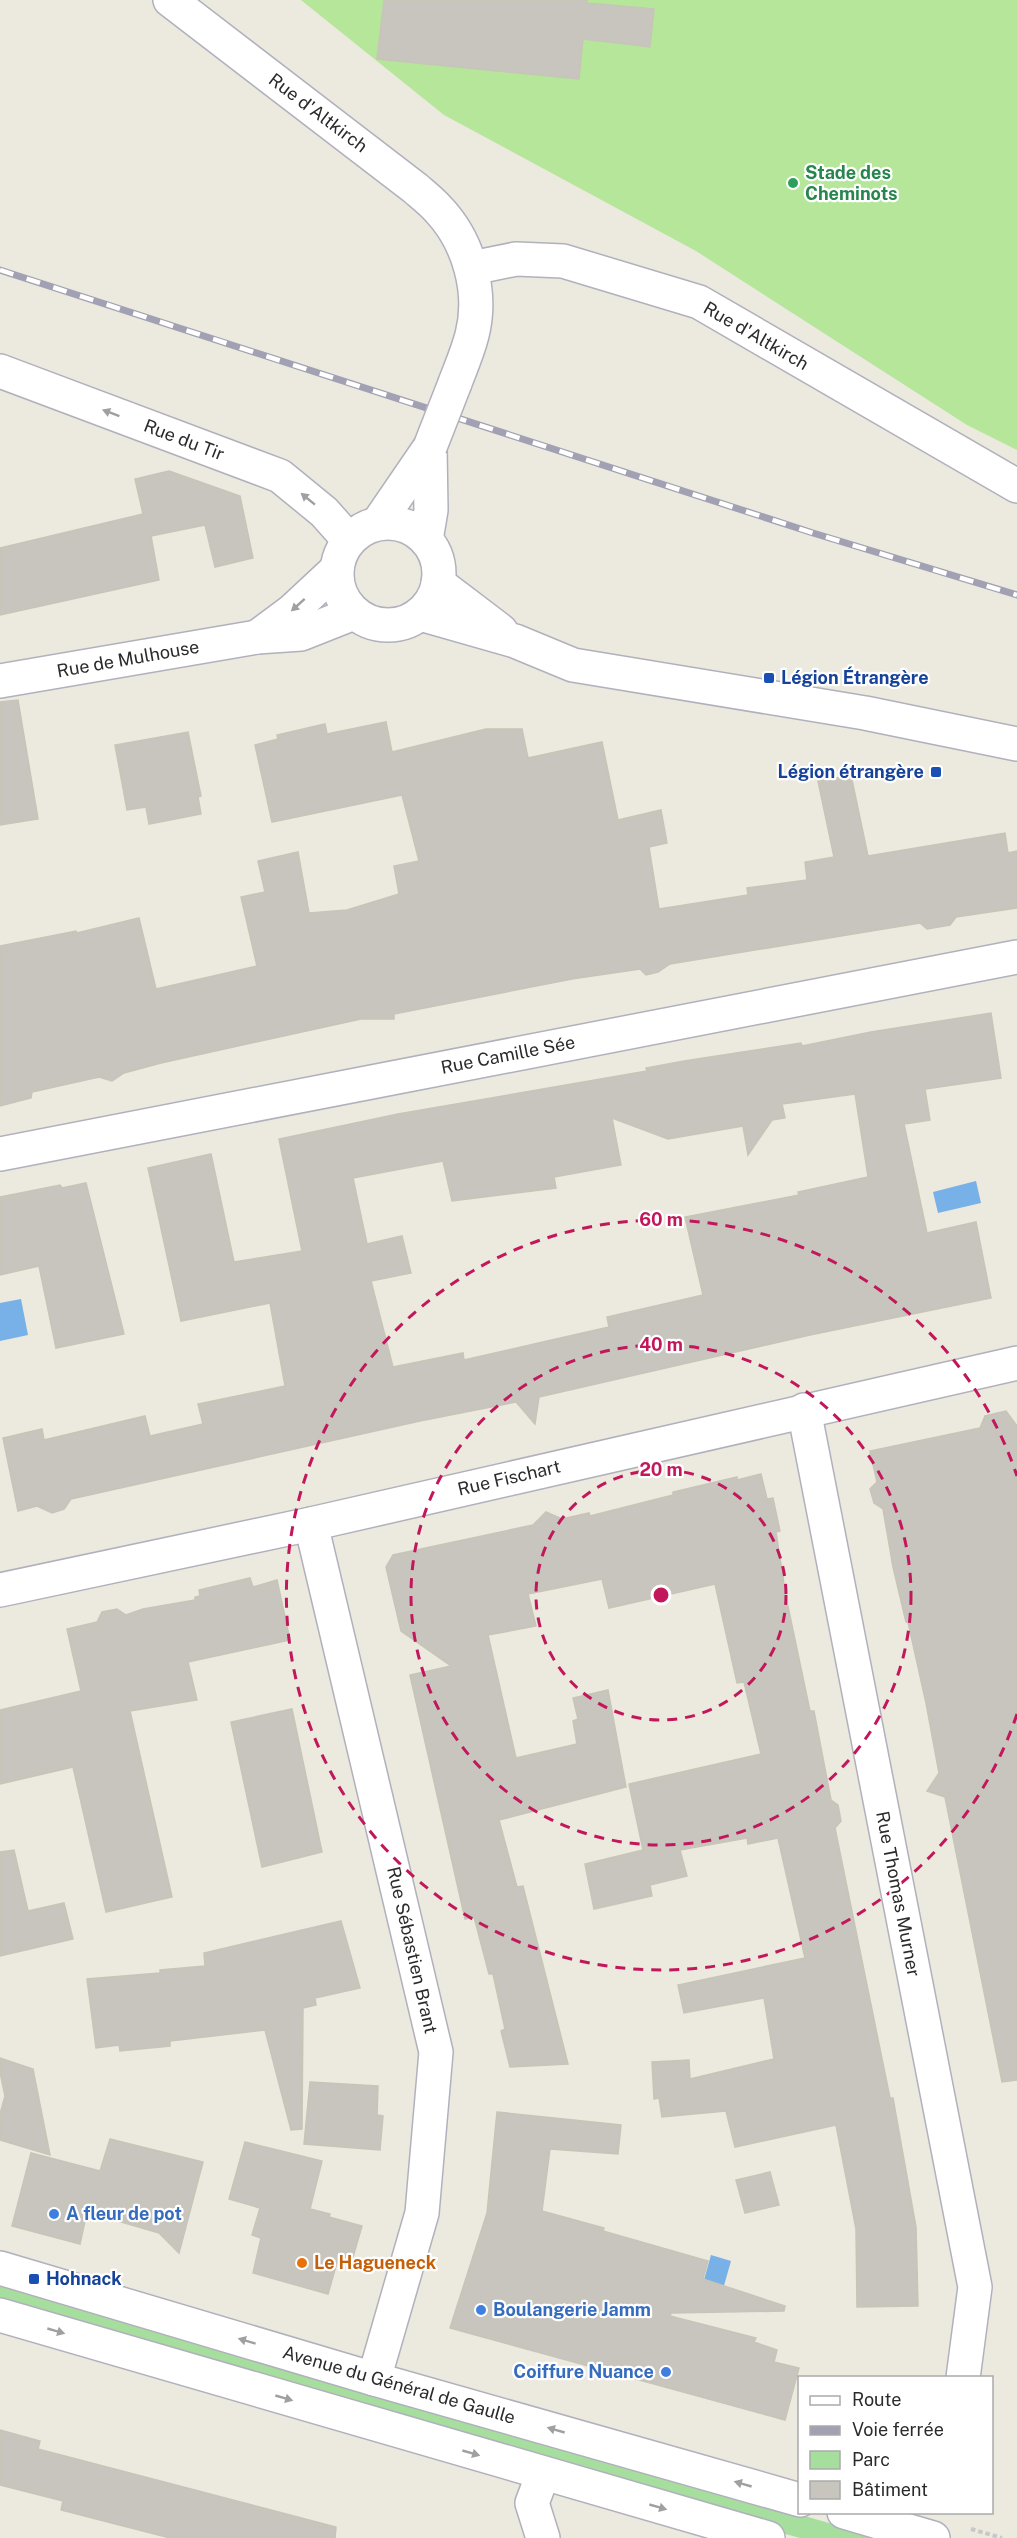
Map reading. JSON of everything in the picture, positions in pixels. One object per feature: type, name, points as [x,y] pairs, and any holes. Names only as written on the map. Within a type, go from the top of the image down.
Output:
[{"type":"street","name":"Rue d'Altkirch","points":[[170,0],[415,188],[440,210],[460,237],[472,268],[476,303],[473,334],[430,447],[378,523]]},
{"type":"street","name":"Rue d'Altkirch","points":[[472,268],[516,259],[563,261],[699,302],[1017,486]]},
{"type":"street","name":"Rue du Tir","points":[[0,371],[280,476],[324,512],[349,540]]},
{"type":"street","name":"Rue d'Altkirch","points":[[426,540],[431,510],[430,447]]},
{"type":"street","points":[[378,523],[395,523],[412,529],[426,540],[435,552],[439,568],[438,583],[432,600],[420,614],[405,623],[387,626],[369,622],[354,613],[343,601],[337,586],[336,570],[340,554],[349,540],[362,529],[378,523]]},
{"type":"street","name":"Rue de Mulhouse","points":[[257,637],[292,611],[336,570]]},
{"type":"street","points":[[438,583],[515,642]]},
{"type":"street","name":"Rue de Mulhouse","points":[[0,681],[257,637],[301,634],[354,613]]},
{"type":"street","points":[[420,614],[515,642],[573,664],[865,713],[1017,744]]},
{"type":"street","name":"Rue Camille Sée","points":[[0,1154],[1017,957]]},
{"type":"street","name":"Rue Fischart","points":[[0,1590],[311,1524],[1017,1363]]},
{"type":"street","name":"Rue Thomas Murner","points":[[804,1410],[975,2287],[963,2376]]},
{"type":"street","name":"Rue Sébastien Brant","points":[[311,1524],[436,2052],[422,2213],[374,2379]]},
{"type":"street","name":"Avenue du Général de Gaulle","points":[[0,2268],[374,2379],[798,2499]]},
{"type":"street","points":[[0,2315],[768,2538]]},
{"type":"street","points":[[543,2474],[532,2503],[543,2538]]},
{"type":"street","points":[[854,2514],[921,2528]]},
{"type":"green space","name":"Stade des Cheminots","points":[[301,0],[1017,0],[1017,450],[967,425],[696,251],[444,115]]},
{"type":"green space","points":[[0,2282],[372,2393],[882,2538],[800,2538],[511,2458],[0,2302]]},
{"type":"water","points":[[976,1181],[981,1203],[938,1213],[933,1192]]},
{"type":"water","points":[[21,1299],[28,1335],[0,1341],[0,1303]]},
{"type":"water","points":[[711,2255],[731,2261],[719,2303],[699,2298]]},
{"type":"building","points":[[384,0],[587,0],[587,3],[654,9],[650,47],[583,39],[579,79],[377,59]]},
{"type":"building","points":[[169,471],[240,496],[253,558],[215,567],[205,525],[151,536],[159,580],[0,615],[0,548],[143,514],[135,479]]},
{"type":"building","points":[[18,700],[38,819],[0,825],[0,702]]},
{"type":"building","points":[[386,722],[392,752],[486,729],[522,729],[528,758],[602,742],[618,820],[661,810],[667,843],[649,847],[659,909],[748,895],[747,888],[807,880],[805,862],[834,857],[818,781],[851,775],[868,856],[1005,833],[1008,853],[1017,851],[1017,908],[956,917],[950,925],[927,929],[920,923],[670,964],[658,972],[646,975],[640,969],[572,979],[394,1014],[394,1019],[361,1019],[161,1063],[124,1073],[112,1081],[99,1077],[32,1092],[31,1098],[0,1106],[0,946],[76,931],[77,933],[139,918],[156,989],[257,966],[241,897],[265,892],[258,861],[298,852],[309,913],[347,910],[399,894],[394,866],[419,861],[402,795],[272,822],[255,745],[278,739],[277,735],[325,724],[327,734]]},
{"type":"building","points":[[188,732],[201,796],[198,797],[201,814],[149,824],[146,807],[127,810],[115,745]]},
{"type":"building","points":[[991,1013],[1001,1078],[925,1089],[930,1120],[904,1124],[927,1233],[976,1222],[991,1298],[810,1335],[539,1397],[535,1424],[516,1402],[420,1421],[71,1499],[64,1509],[52,1513],[37,1506],[18,1511],[3,1438],[42,1429],[44,1440],[145,1416],[150,1436],[203,1424],[198,1404],[285,1386],[270,1303],[181,1321],[148,1168],[211,1154],[234,1262],[302,1251],[279,1139],[398,1114],[647,1071],[646,1068],[684,1061],[801,1043],[802,1046],[871,1032]],"holes":[[[855,1094],[868,1177],[798,1192],[799,1195],[685,1217],[703,1295],[607,1317],[609,1327],[464,1360],[463,1353],[393,1367],[371,1281],[411,1273],[402,1236],[367,1244],[353,1178],[443,1161],[452,1201],[556,1188],[554,1177],[621,1165],[612,1118],[668,1139],[743,1126],[748,1155],[772,1120],[785,1118],[782,1104]]]},
{"type":"building","points":[[86,1183],[124,1334],[56,1348],[39,1266],[0,1275],[0,1197],[60,1185],[62,1188]]},
{"type":"building","points":[[1006,1411],[1017,1426],[1017,2080],[1002,2082],[945,1797],[927,1791],[939,1773],[908,1622],[906,1622],[893,1567],[883,1509],[874,1503],[870,1489],[877,1482],[870,1451],[980,1428],[985,1416]]},
{"type":"building","points":[[761,1474],[767,1499],[773,1498],[780,1531],[776,1532],[786,1597],[810,1711],[814,1711],[831,1800],[838,1805],[841,1821],[835,1828],[890,2098],[893,2098],[916,2227],[918,2306],[857,2307],[856,2229],[836,2125],[735,2147],[726,2111],[662,2117],[659,2098],[654,2099],[652,2062],[689,2060],[690,2079],[774,2059],[764,1998],[684,2013],[678,1985],[805,1958],[778,1838],[748,1844],[747,1838],[680,1850],[687,1876],[650,1885],[652,1896],[594,1909],[585,1864],[643,1850],[629,1784],[761,1754],[744,1682],[737,1683],[715,1584],[609,1608],[602,1579],[528,1594],[536,1626],[488,1635],[516,1758],[577,1744],[573,1721],[578,1719],[573,1698],[608,1690],[626,1787],[499,1820],[517,1887],[523,1886],[568,2064],[510,2067],[501,2031],[505,2029],[493,1974],[489,1974],[474,1917],[465,1919],[410,1675],[451,1666],[401,1631],[386,1567],[393,1555],[533,1525],[546,1512],[562,1519],[589,1513],[590,1516],[673,1495],[673,1492],[737,1477],[737,1480]]},
{"type":"building","points":[[250,1578],[253,1587],[277,1580],[290,1640],[188,1662],[197,1700],[130,1711],[172,1897],[106,1912],[73,1767],[0,1784],[0,1710],[81,1691],[67,1629],[97,1622],[102,1612],[117,1609],[126,1615],[143,1609],[195,1600],[195,1597],[200,1596],[199,1590]]},
{"type":"building","points":[[292,1709],[322,1852],[262,1867],[231,1722]]},
{"type":"building","points":[[14,1850],[28,1911],[64,1903],[73,1939],[0,1956],[0,1852]]},
{"type":"building","points":[[341,1921],[360,1988],[315,1998],[316,2005],[303,2008],[302,2129],[291,2130],[265,2030],[170,2041],[170,2046],[120,2051],[119,2045],[96,2048],[87,1979],[160,1973],[160,1970],[205,1966],[204,1953]]},
{"type":"building","points":[[0,2058],[33,2069],[50,2155],[0,2140],[0,2114],[5,2096],[0,2072]]},
{"type":"building","points":[[310,2082],[378,2086],[377,2115],[383,2116],[380,2150],[304,2144]]},
{"type":"building","points":[[497,2112],[621,2125],[618,2154],[550,2149],[542,2211],[708,2261],[703,2279],[785,2306],[784,2311],[671,2313],[670,2316],[756,2338],[754,2342],[777,2350],[774,2362],[799,2368],[785,2420],[450,2328],[487,2213]]},
{"type":"building","points":[[110,2139],[203,2162],[179,2253],[159,2233],[87,2212],[80,2244],[12,2226],[31,2153],[100,2171]]},
{"type":"building","points":[[245,2142],[322,2161],[310,2209],[362,2226],[351,2264],[338,2259],[328,2294],[253,2273],[261,2238],[252,2235],[260,2208],[229,2199]]},
{"type":"building","points":[[770,2172],[779,2205],[745,2213],[736,2180]]},
{"type":"building","points":[[0,2430],[40,2441],[38,2449],[336,2527],[335,2538],[170,2538],[61,2510],[63,2501],[0,2485]]},
{"type":"railway","points":[[0,270],[813,533],[1017,595]]},
{"type":"place","name":"Stade des Cheminots","points":[[793,183]]},
{"type":"place","name":"Légion Étrangère","points":[[769,678]]},
{"type":"place","name":"Légion étrangère","points":[[936,772]]},
{"type":"place","name":"A fleur de pot","points":[[54,2214]]},
{"type":"place","name":"Le Hagueneck","points":[[302,2263]]},
{"type":"place","name":"Hohnack","points":[[34,2279]]},
{"type":"place","name":"Boulangerie Jamm","points":[[481,2310]]},
{"type":"place","name":"Coiffure Nuance","points":[[666,2372]]}]
